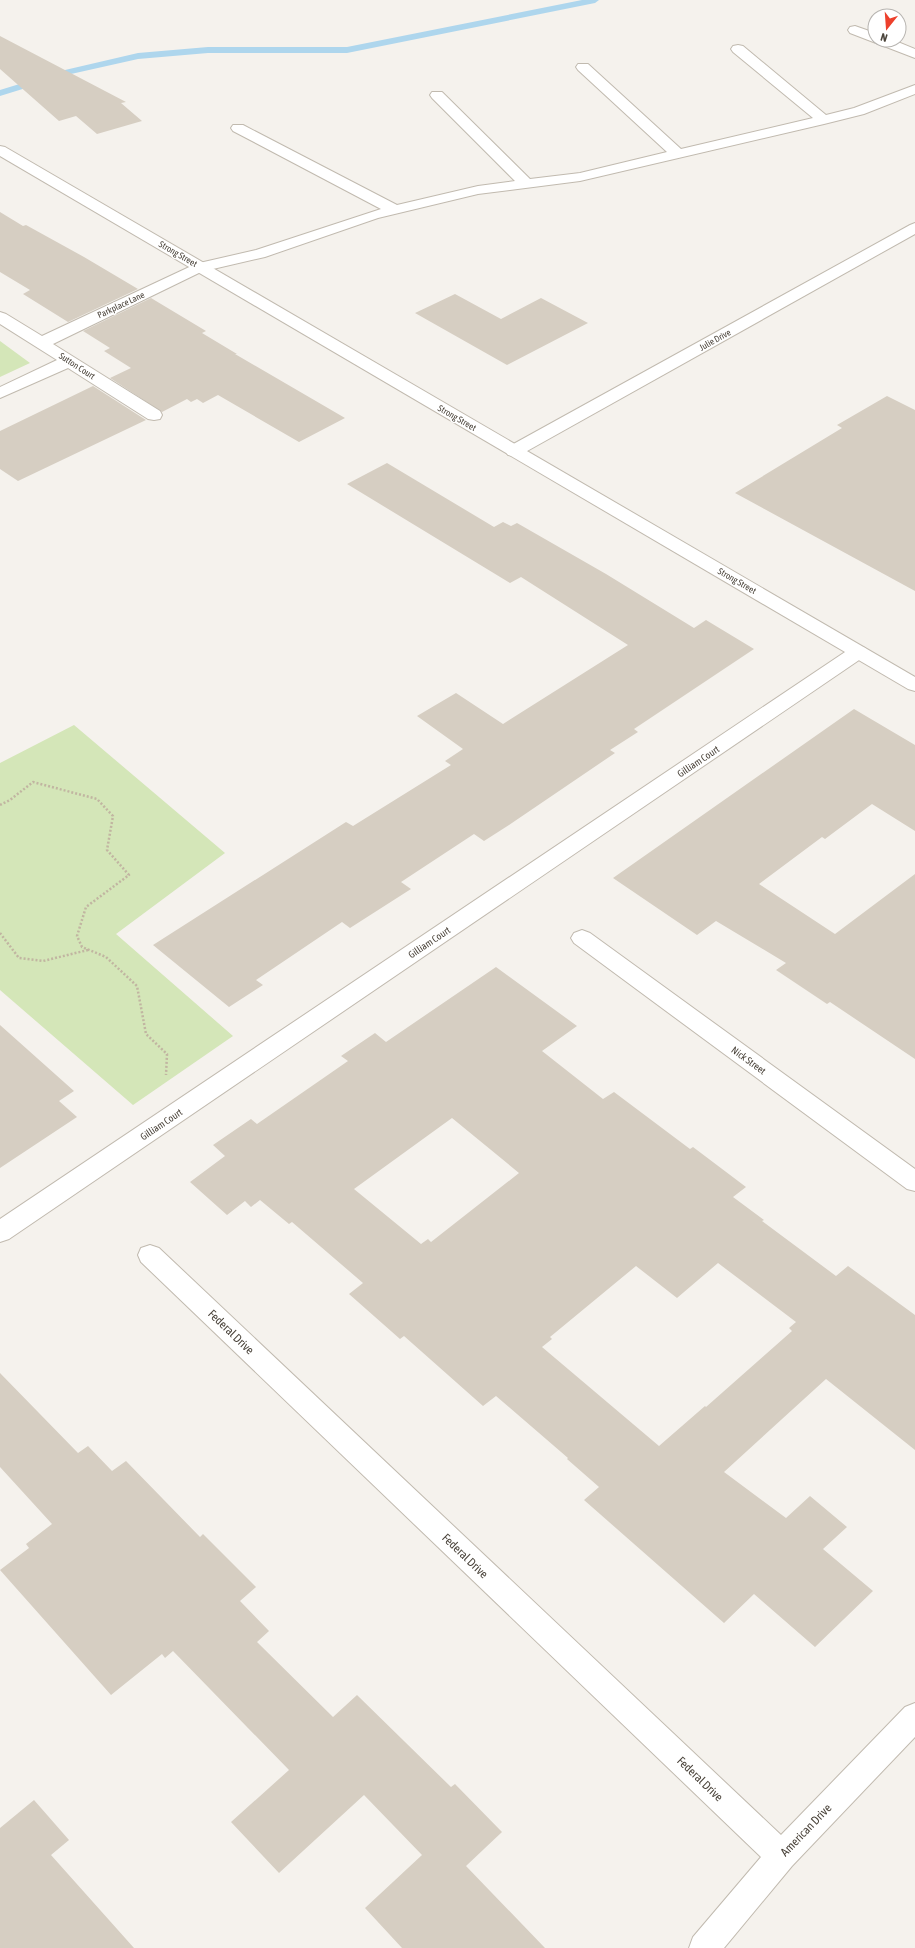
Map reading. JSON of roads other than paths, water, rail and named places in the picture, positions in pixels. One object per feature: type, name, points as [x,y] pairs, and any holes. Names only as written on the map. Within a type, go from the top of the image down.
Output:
[{"type":"street","points":[[855,30],[867,35]]},
{"type":"street","points":[[900,48],[915,54]]},
{"type":"street","points":[[738,49],[824,120]]},
{"type":"street","points":[[583,67],[678,154]]},
{"type":"street","name":"Parkplace Lane","points":[[41,343],[200,268],[260,254],[373,215],[478,190],[580,177],[859,112],[915,89]]},
{"type":"street","points":[[437,96],[527,184]]},
{"type":"street","points":[[238,128],[395,210]]},
{"type":"street","name":"Strong Street","points":[[0,150],[915,686]]},
{"type":"street","name":"Julie Drive","points":[[514,451],[915,228]]},
{"type":"street","name":"Sutton Court","points":[[0,317],[154,415]]},
{"type":"street","points":[[0,393],[69,361]]},
{"type":"street","name":"Gilliam Court","points":[[0,1232],[858,652]]},
{"type":"street","name":"Nick Street","points":[[582,938],[915,1182]]},
{"type":"street","name":"Federal Drive","points":[[150,1255],[780,1856]]},
{"type":"street","name":"American Drive","points":[[704,1948],[780,1856],[915,1717]]},
{"type":"waterway","points":[[0,93],[68,72],[138,56],[208,50],[347,50],[595,0]]}]
